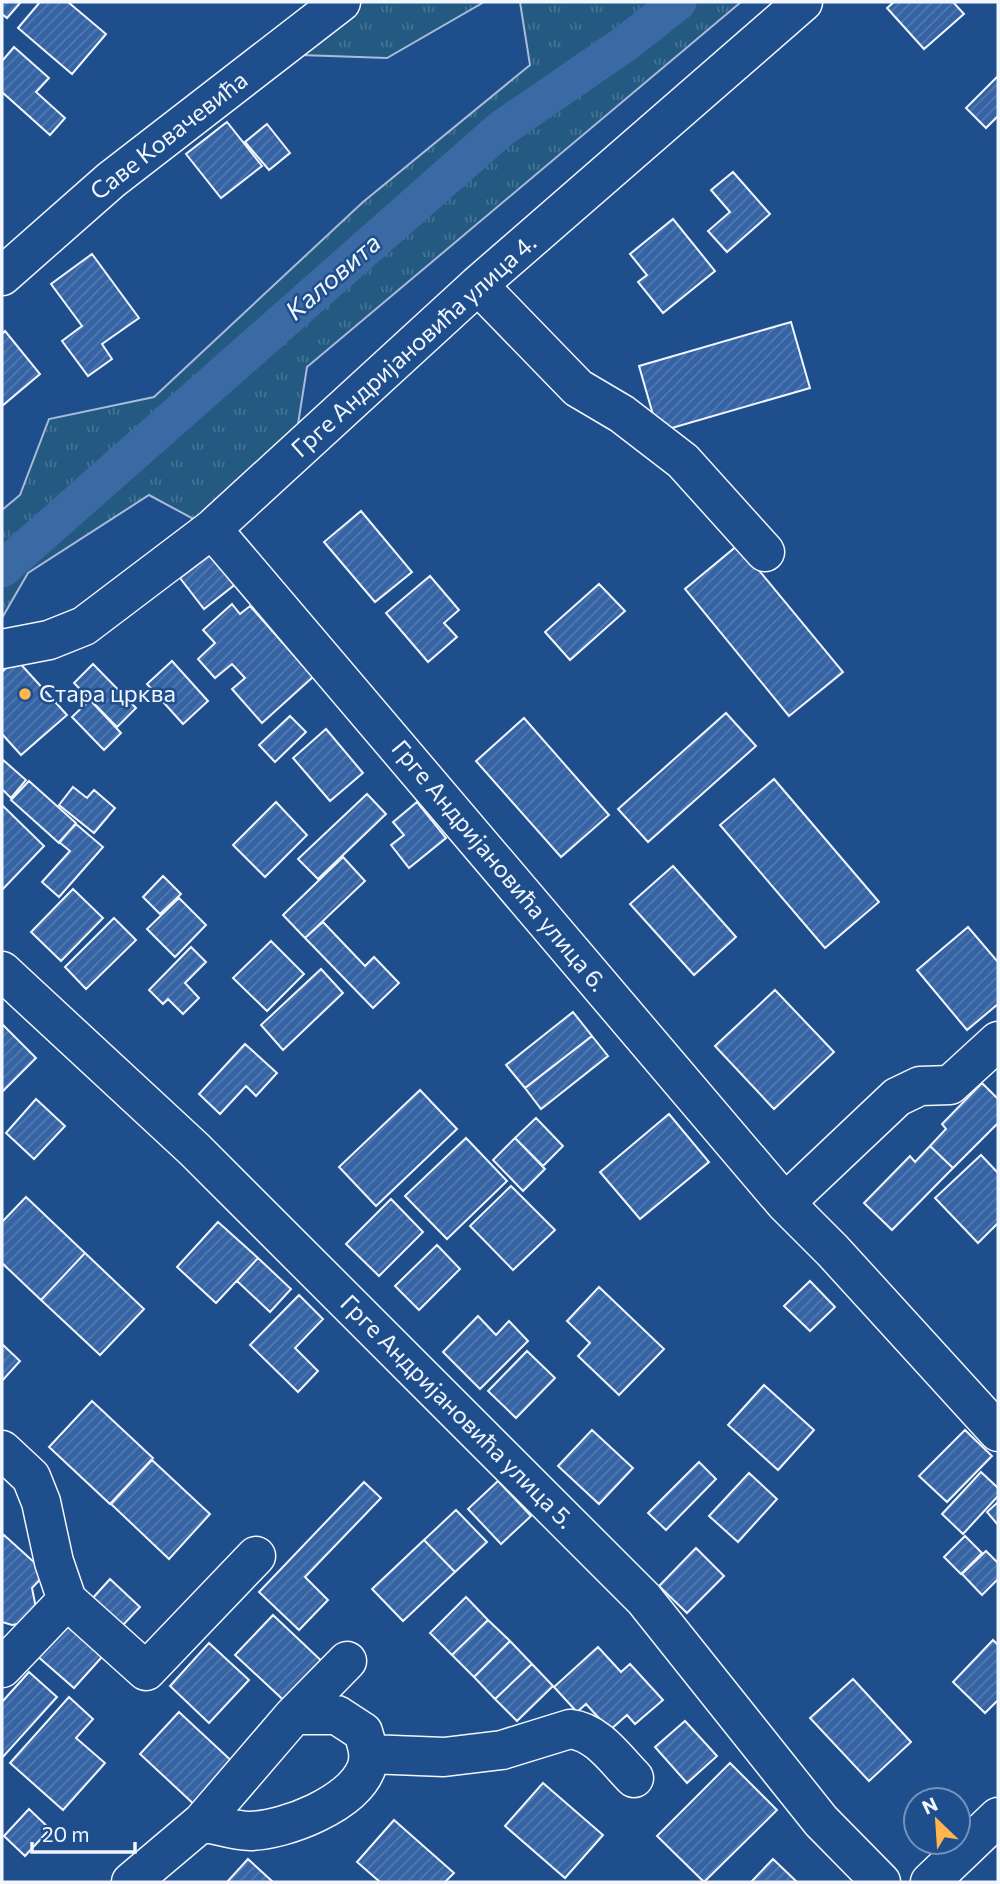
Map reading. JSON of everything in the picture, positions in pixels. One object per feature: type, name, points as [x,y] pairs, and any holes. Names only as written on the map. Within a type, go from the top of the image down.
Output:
[{"type":"street","name":"Саве Ковачевића","points":[[2,276],[111,180],[341,2]]},
{"type":"street","name":"Грге Андријановића улица 4.","points":[[2,649],[49,640],[84,626],[212,529],[478,285],[803,2]]},
{"type":"street","points":[[478,285],[578,388],[622,414],[683,461],[765,552]]},
{"type":"street","name":"Грге Андријановића улица 6.","points":[[212,529],[785,1203],[833,1251],[998,1432]]},
{"type":"street","name":"Грге Андријановића улица 5.","points":[[2,971],[194,1149],[644,1599],[821,1821],[881,1882]]},
{"type":"street","points":[[785,1203],[897,1097],[920,1086],[950,1085],[998,1041]]},
{"type":"street","points":[[2,1450],[31,1478],[41,1502],[54,1562],[68,1600],[146,1671],[256,1556]]},
{"type":"street","points":[[2,1668],[68,1600]]},
{"type":"street","points":[[131,1882],[202,1822],[294,1715],[347,1661]]},
{"type":"street","points":[[202,1822],[248,1831],[275,1829],[299,1821],[328,1806],[353,1787],[366,1770],[369,1754],[363,1732],[349,1721],[323,1713],[294,1715]]},
{"type":"street","points":[[369,1754],[456,1756],[502,1750],[570,1729],[596,1738],[634,1778]]},
{"type":"street","points":[[930,1882],[997,1820]]},
{"type":"green space","points":[[339,2],[484,2],[387,58],[273,54]]},
{"type":"green space","points":[[520,2],[741,2],[307,367],[293,456],[212,529],[149,495],[28,573],[2,618],[2,510],[20,495],[49,419],[154,397],[363,202],[530,65]]},
{"type":"building","points":[[2,2],[21,2],[7,18],[2,14]]},
{"type":"building","points":[[40,2],[68,2],[106,34],[72,74],[18,28]]},
{"type":"building","points":[[894,2],[953,2],[964,14],[924,49],[887,8]]},
{"type":"building","points":[[14,47],[49,78],[36,92],[65,118],[50,135],[2,92],[2,61]]},
{"type":"building","points":[[998,76],[998,116],[986,128],[966,108]]},
{"type":"building","points":[[227,122],[262,166],[221,198],[186,154]]},
{"type":"building","points":[[267,124],[290,153],[269,170],[245,142]]},
{"type":"building","points":[[733,172],[770,214],[727,252],[708,231],[730,212],[711,190]]},
{"type":"building","points":[[673,219],[715,271],[663,313],[638,282],[647,275],[630,254]]},
{"type":"building","points":[[92,254],[139,318],[102,344],[112,359],[88,376],[62,341],[82,326],[51,284]]},
{"type":"building","points":[[791,322],[810,388],[658,432],[639,366]]},
{"type":"building","points":[[5,331],[40,374],[2,406],[2,334]]},
{"type":"building","points":[[361,511],[412,572],[375,602],[324,542]]},
{"type":"building","points":[[738,545],[843,672],[789,716],[685,589]]},
{"type":"building","points":[[218,549],[242,579],[204,609],[180,578]]},
{"type":"building","points":[[430,576],[459,610],[444,623],[457,637],[428,662],[386,613]]},
{"type":"building","points":[[599,584],[625,611],[570,660],[545,632]]},
{"type":"building","points":[[232,604],[240,614],[250,606],[313,677],[262,723],[232,689],[245,678],[232,664],[215,678],[198,659],[215,643],[203,630]]},
{"type":"building","name":"Стара црква","points":[[16,659],[67,715],[21,755],[2,734],[2,672]]},
{"type":"building","points":[[172,661],[208,701],[183,724],[147,684]]},
{"type":"building","points":[[93,664],[136,708],[117,727],[74,683]]},
{"type":"building","points":[[90,700],[121,733],[104,750],[72,717]]},
{"type":"building","points":[[726,713],[756,746],[648,842],[618,809]]},
{"type":"building","points":[[290,716],[306,732],[275,762],[259,745]]},
{"type":"building","points":[[524,718],[609,815],[561,857],[476,761]]},
{"type":"building","points":[[326,729],[363,773],[330,801],[293,758]]},
{"type":"building","points":[[2,759],[26,780],[11,798],[2,789]]},
{"type":"building","points":[[774,779],[879,902],[825,948],[720,825]]},
{"type":"building","points":[[29,781],[76,823],[59,843],[11,800]]},
{"type":"building","points":[[73,787],[87,798],[94,790],[115,808],[94,833],[59,805]]},
{"type":"building","points":[[367,794],[386,814],[318,879],[298,859]]},
{"type":"building","points":[[276,802],[307,835],[265,877],[233,845]]},
{"type":"building","points":[[417,802],[446,838],[409,868],[391,845],[404,835],[393,822]]},
{"type":"building","points":[[2,805],[44,846],[2,890]]},
{"type":"building","points":[[76,824],[103,847],[59,897],[42,882],[70,851],[59,842]]},
{"type":"building","points":[[343,857],[365,881],[305,938],[283,915]]},
{"type":"building","points":[[673,866],[736,937],[694,975],[630,904]]},
{"type":"building","points":[[163,876],[181,894],[160,914],[143,897]]},
{"type":"building","points":[[73,889],[103,918],[61,961],[31,932]]},
{"type":"building","points":[[179,898],[206,925],[175,957],[147,929]]},
{"type":"building","points":[[114,918],[136,940],[86,989],[65,967]]},
{"type":"building","points":[[323,922],[365,966],[374,957],[399,983],[373,1008],[305,938]]},
{"type":"building","points":[[968,927],[998,962],[998,1004],[967,1030],[917,970]]},
{"type":"building","points":[[271,941],[304,974],[267,1011],[233,978]]},
{"type":"building","points":[[191,947],[206,962],[185,983],[199,998],[183,1014],[168,999],[163,1004],[149,990]]},
{"type":"building","points":[[321,969],[343,993],[283,1050],[261,1025]]},
{"type":"building","points":[[775,990],[834,1052],[774,1109],[715,1046]]},
{"type":"building","points":[[573,1012],[592,1036],[525,1088],[506,1065]]},
{"type":"building","points":[[2,1024],[36,1058],[2,1092]]},
{"type":"building","points":[[592,1036],[608,1056],[541,1109],[525,1088]]},
{"type":"building","points":[[245,1044],[277,1073],[256,1096],[246,1086],[220,1114],[199,1094]]},
{"type":"building","points":[[982,1083],[998,1099],[998,1123],[953,1168],[930,1146],[946,1129],[942,1124]]},
{"type":"building","points":[[420,1090],[457,1129],[376,1206],[339,1167]]},
{"type":"building","points":[[36,1099],[65,1126],[34,1159],[6,1133]]},
{"type":"building","points":[[669,1114],[709,1162],[640,1219],[600,1172]]},
{"type":"building","points":[[536,1118],[563,1146],[543,1166],[515,1138]]},
{"type":"building","points":[[466,1138],[507,1181],[447,1239],[405,1196]]},
{"type":"building","points":[[515,1138],[545,1169],[523,1191],[493,1160]]},
{"type":"building","points":[[930,1146],[953,1168],[892,1230],[864,1203],[910,1156],[915,1162]]},
{"type":"building","points":[[981,1155],[998,1173],[998,1223],[978,1243],[935,1198]]},
{"type":"building","points":[[511,1186],[555,1230],[513,1270],[470,1226]]},
{"type":"building","points":[[26,1197],[85,1253],[41,1300],[2,1263],[2,1222]]},
{"type":"building","points":[[391,1199],[423,1232],[379,1276],[346,1244]]},
{"type":"building","points":[[218,1222],[258,1258],[216,1303],[177,1267]]},
{"type":"building","points":[[437,1245],[460,1269],[419,1310],[395,1286]]},
{"type":"building","points":[[85,1253],[144,1309],[100,1355],[41,1300]]},
{"type":"building","points":[[258,1258],[291,1289],[270,1312],[237,1281]]},
{"type":"building","points":[[810,1281],[835,1307],[810,1331],[784,1306]]},
{"type":"building","points":[[599,1287],[664,1349],[619,1395],[578,1356],[590,1343],[567,1321]]},
{"type":"building","points":[[299,1295],[323,1319],[295,1348],[318,1371],[298,1392],[250,1345]]},
{"type":"building","points":[[478,1316],[496,1335],[509,1321],[528,1341],[480,1389],[443,1352]]},
{"type":"building","points":[[2,1344],[20,1361],[2,1381]]},
{"type":"building","points":[[527,1351],[555,1378],[516,1418],[488,1391]]},
{"type":"building","points":[[764,1385],[814,1430],[778,1470],[728,1425]]},
{"type":"building","points":[[92,1401],[153,1458],[110,1504],[49,1447]]},
{"type":"building","points":[[592,1430],[633,1468],[599,1504],[558,1466]]},
{"type":"building","points":[[965,1430],[992,1456],[947,1502],[919,1476]]},
{"type":"building","points":[[152,1460],[210,1514],[169,1559],[111,1504]]},
{"type":"building","points":[[699,1462],[716,1479],[666,1530],[648,1513]]},
{"type":"building","points":[[981,1472],[998,1488],[998,1496],[963,1534],[942,1514]]},
{"type":"building","points":[[749,1473],[777,1499],[738,1542],[709,1516]]},
{"type":"building","points":[[498,1481],[531,1516],[501,1544],[468,1509]]},
{"type":"building","points":[[364,1482],[381,1498],[305,1577],[328,1600],[299,1630],[259,1592]]},
{"type":"building","points":[[998,1502],[998,1525],[987,1512]]},
{"type":"building","points":[[456,1510],[487,1542],[455,1572],[424,1540]]},
{"type":"building","points":[[4,1535],[46,1573],[32,1588],[36,1608],[23,1623],[12,1625],[2,1622]]},
{"type":"building","points":[[965,1536],[982,1553],[961,1574],[944,1557]]},
{"type":"building","points":[[424,1540],[455,1572],[403,1621],[372,1589]]},
{"type":"building","points":[[696,1548],[724,1576],[687,1613],[659,1586]]},
{"type":"building","points":[[986,1551],[998,1563],[998,1579],[982,1595],[962,1574]]},
{"type":"building","points":[[110,1579],[140,1607],[121,1627],[91,1600]]},
{"type":"building","points":[[466,1597],[488,1620],[452,1655],[430,1633]]},
{"type":"building","points":[[72,1615],[110,1648],[74,1688],[36,1655]]},
{"type":"building","points":[[273,1615],[330,1669],[292,1708],[235,1655]]},
{"type":"building","points":[[488,1620],[510,1641],[474,1677],[452,1655]]},
{"type":"building","points":[[993,1640],[998,1645],[998,1700],[985,1713],[953,1682]]},
{"type":"building","points":[[510,1641],[532,1664],[495,1699],[474,1677]]},
{"type":"building","points":[[209,1643],[249,1680],[209,1723],[170,1686]]},
{"type":"building","points":[[598,1647],[621,1672],[630,1664],[663,1700],[635,1724],[627,1715],[610,1730],[586,1704],[577,1712],[554,1687]]},
{"type":"building","points":[[532,1664],[553,1686],[517,1721],[495,1699]]},
{"type":"building","points":[[29,1672],[57,1697],[2,1758],[2,1702]]},
{"type":"building","points":[[853,1679],[911,1742],[869,1781],[810,1718]]},
{"type":"building","points":[[69,1697],[93,1719],[76,1738],[105,1763],[63,1810],[10,1763]]},
{"type":"building","points":[[179,1712],[237,1766],[198,1808],[140,1754]]},
{"type":"building","points":[[685,1721],[717,1756],[687,1783],[655,1747]]},
{"type":"building","points":[[730,1763],[777,1810],[704,1882],[657,1836]]},
{"type":"building","points":[[543,1783],[603,1835],[565,1878],[505,1826]]},
{"type":"building","points":[[29,1809],[50,1829],[25,1856],[4,1836]]},
{"type":"building","points":[[394,1820],[454,1873],[445,1882],[380,1882],[357,1862]]},
{"type":"building","points":[[248,1859],[273,1882],[227,1882]]},
{"type":"building","points":[[773,1859],[797,1882],[751,1882]]},
{"type":"waterway","name":"Каловита","points":[[2,569],[501,129],[626,43],[678,2]]},
{"type":"place","name":"Стара црква","points":[[25,694]]}]
